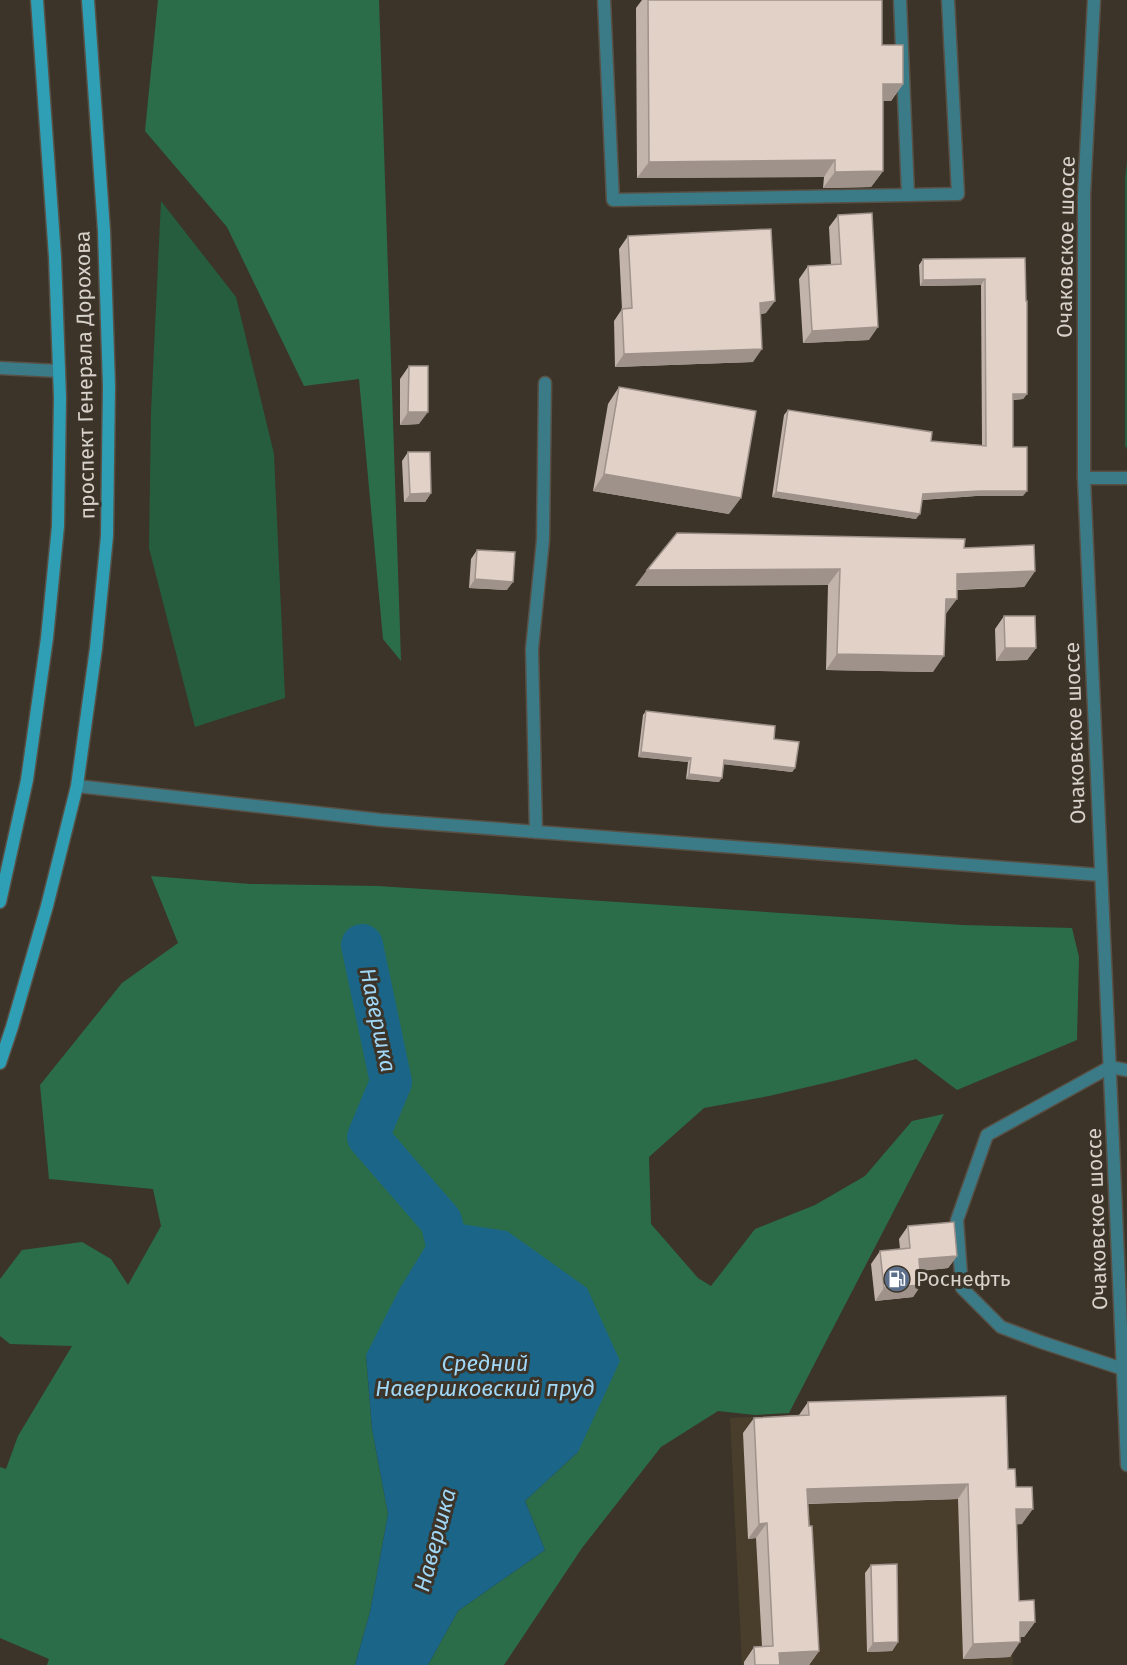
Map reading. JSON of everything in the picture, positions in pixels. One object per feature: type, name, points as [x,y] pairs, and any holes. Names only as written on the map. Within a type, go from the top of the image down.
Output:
[{"type":"main road","name":"проспект Генерала Дорохова","points":[[0,902],[27,780],[47,638],[58,526],[59,371],[55,257],[37,0]]},
{"type":"main road","name":"проспект Генерала Дорохова","points":[[0,1063],[47,906],[77,786],[96,648],[106,536],[109,386],[104,231],[88,0]]},
{"type":"street","points":[[604,0],[613,200],[958,194],[948,0]]},
{"type":"street","points":[[900,0],[908,195]]},
{"type":"street","name":"Очаковское шоссе","points":[[1094,0],[1084,195],[1084,478],[1127,1465]]},
{"type":"street","points":[[0,368],[59,371]]},
{"type":"street","points":[[536,832],[532,649],[543,540],[545,383]]},
{"type":"street","points":[[1084,478],[1127,478]]},
{"type":"street","points":[[77,786],[381,820],[1101,875]]},
{"type":"street","points":[[1123,1369],[1001,1327],[962,1287],[957,1220],[987,1135],[1110,1067],[1127,1070]]},
{"type":"shaded area","points":[[1001,1404],[1005,1501],[1022,1500],[1023,1525],[1007,1526],[1013,1665],[742,1665],[730,1418]]},
{"type":"green space","points":[[158,0],[379,0],[401,661],[383,639],[359,379],[304,386],[227,227],[145,131]]},
{"type":"green space","points":[[1127,162],[1127,449],[1125,446],[1125,178]]},
{"type":"green space","points":[[161,201],[236,297],[274,454],[285,698],[195,727],[149,548],[151,412]]},
{"type":"green space","points":[[151,876],[250,884],[378,886],[962,925],[1072,928],[1079,957],[1077,1040],[957,1090],[916,1059],[769,1096],[704,1108],[649,1157],[651,1224],[698,1278],[711,1286],[755,1229],[815,1205],[865,1176],[912,1121],[944,1114],[789,1413],[755,1415],[718,1411],[661,1447],[582,1548],[504,1665],[428,1665],[458,1611],[545,1550],[525,1501],[578,1452],[366,1355],[372,1429],[388,1514],[370,1612],[355,1665],[47,1665],[49,1659],[0,1638],[0,1467],[6,1469],[18,1436],[72,1346],[10,1344],[0,1336],[0,1279],[22,1250],[82,1242],[111,1259],[128,1285],[161,1226],[153,1189],[49,1179],[40,1085],[122,983],[178,943]]},
{"type":"water","name":"Средний Навершковский пруд","points":[[441,1221],[507,1231],[587,1288],[620,1361],[578,1452],[525,1501],[545,1550],[458,1611],[428,1665],[355,1665],[370,1612],[388,1514],[372,1429],[366,1355],[400,1288]]},
{"type":"building","points":[[648,0],[882,0],[882,45],[903,45],[903,84],[883,84],[883,171],[835,172],[835,160],[649,162]]},
{"type":"building","points":[[872,213],[878,327],[812,331],[808,266],[841,264],[838,215]]},
{"type":"building","points":[[771,229],[775,301],[760,303],[762,349],[624,354],[622,309],[632,308],[628,236]]},
{"type":"building","points":[[1025,258],[1027,394],[1013,394],[1013,447],[1027,447],[1027,491],[923,494],[920,514],[776,492],[788,410],[932,432],[931,441],[986,446],[985,279],[923,280],[923,259]]},
{"type":"building","points":[[409,366],[428,366],[428,412],[408,412]]},
{"type":"building","points":[[619,387],[756,411],[741,498],[604,474]]},
{"type":"building","points":[[408,452],[430,452],[431,493],[410,494]]},
{"type":"building","points":[[677,533],[965,539],[964,548],[1034,545],[1035,571],[957,574],[957,599],[946,599],[944,656],[837,654],[840,569],[647,570]]},
{"type":"building","points":[[477,550],[515,552],[513,582],[475,579]]},
{"type":"building","points":[[1004,616],[1035,616],[1036,648],[1005,648]]},
{"type":"building","points":[[646,711],[775,726],[774,739],[799,742],[795,768],[724,760],[722,778],[689,774],[691,758],[641,752]]},
{"type":"building","points":[[954,1222],[957,1256],[919,1259],[921,1285],[884,1288],[880,1251],[910,1248],[908,1226]]},
{"type":"building","points":[[1006,1396],[1008,1469],[1015,1469],[1016,1487],[1032,1487],[1033,1509],[1016,1509],[1019,1601],[1034,1600],[1035,1622],[1020,1622],[1020,1642],[973,1644],[968,1484],[807,1489],[809,1526],[812,1526],[819,1651],[779,1653],[780,1665],[755,1665],[754,1647],[773,1646],[767,1523],[759,1524],[754,1418],[809,1415],[808,1402]]},
{"type":"building","points":[[897,1564],[898,1642],[873,1643],[871,1565]]},
{"type":"waterway","name":"Навершка","points":[[362,945],[391,1082],[368,1137],[441,1221],[455,1277]]},
{"type":"place","name":"Роснефть","points":[[897,1279]]}]
